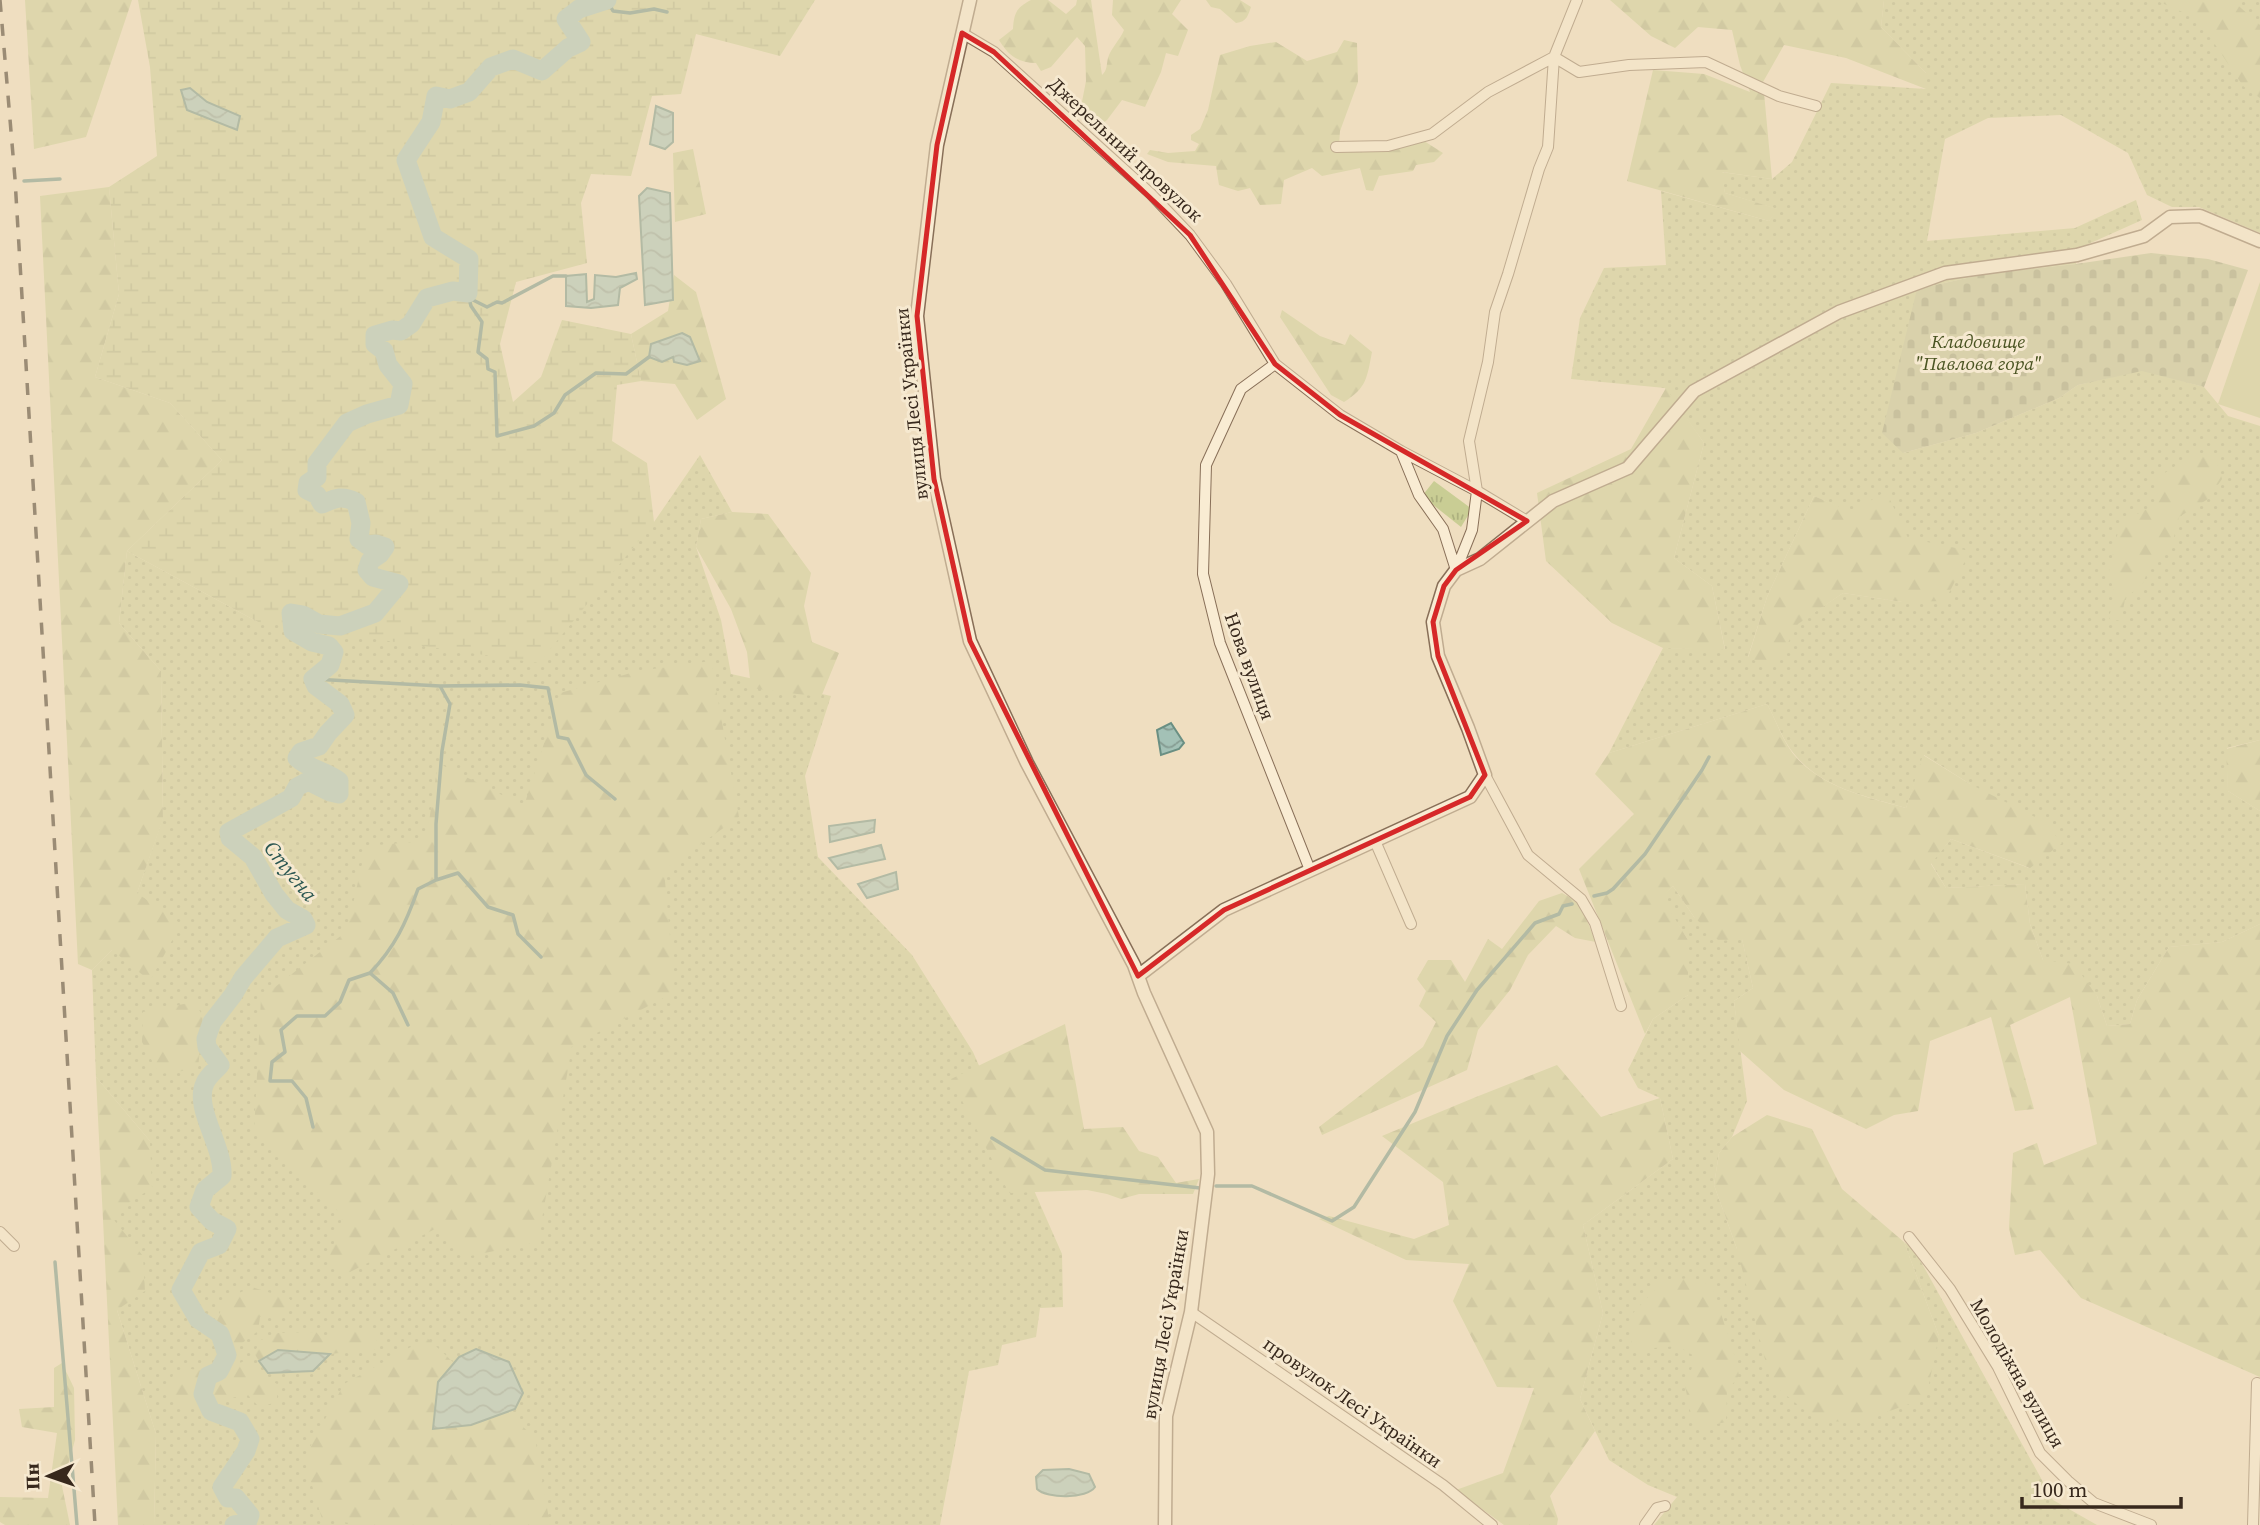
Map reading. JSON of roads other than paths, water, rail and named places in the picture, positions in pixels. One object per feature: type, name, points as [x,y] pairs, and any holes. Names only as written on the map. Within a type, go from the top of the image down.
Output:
[{"type":"street","name":"вулиця Лесі Українки","points":[[971,0],[937,145],[918,316],[934,479],[970,642],[1027,763],[1138,976],[1207,1132],[1208,1174],[1191,1312],[1167,1416],[1166,1525]]},
{"type":"street","points":[[1577,0],[1553,57],[1548,147],[1495,312],[1488,362],[1469,441],[1477,491],[1472,530],[1456,570],[1444,586],[1433,622],[1438,656],[1485,775],[1528,855],[1581,899],[1595,923],[1621,1006]]},
{"type":"street","name":"Джерельний провулок","points":[[962,33],[993,52],[1141,185],[1182,226],[1226,284],[1275,364],[1340,415],[1477,491]]},
{"type":"street","points":[[1553,57],[1579,72],[1629,65],[1706,62],[1779,96],[1816,106]]},
{"type":"street","points":[[1336,147],[1388,146],[1432,134],[1488,92],[1553,57]]},
{"type":"street","points":[[1456,570],[1480,559],[1553,501],[1628,468],[1695,391],[1839,312],[1945,273],[2077,256],[2144,236],[2170,217],[2200,216],[2260,241]]},
{"type":"street","name":"Нова вулиця","points":[[1275,364],[1241,389],[1206,465],[1203,574],[1220,643],[1310,870]]},
{"type":"street","points":[[1401,451],[1419,495],[1443,529],[1456,570]]},
{"type":"street","points":[[1477,491],[1527,521]]},
{"type":"street","points":[[1138,976],[1224,910],[1470,797],[1485,775]]},
{"type":"street","points":[[1374,841],[1411,924]]},
{"type":"street","points":[[0,1232],[14,1246]]},
{"type":"street","name":"Молодіжна вулиця","points":[[1909,1237],[1950,1289],[1998,1367],[2040,1453],[2095,1503],[2151,1525]]},
{"type":"street","name":"провулок Лесі Українки","points":[[1191,1312],[1432,1478],[1492,1525]]},
{"type":"street","points":[[2253,1525],[2257,1383],[2260,1384]]},
{"type":"street","points":[[1645,1525],[1657,1508],[1665,1506]]},
{"type":"water","points":[[190,88],[207,102],[240,116],[237,130],[187,110],[181,90]]},
{"type":"water","points":[[656,106],[673,113],[673,142],[665,149],[650,144]]},
{"type":"water","points":[[647,188],[670,193],[673,300],[645,305],[639,196]]},
{"type":"water","points":[[636,273],[637,279],[620,288],[618,305],[591,308],[566,306],[566,276],[586,274],[587,302],[594,299],[595,275],[616,277]]},
{"type":"water","points":[[682,333],[690,337],[700,361],[687,365],[674,362],[673,357],[662,362],[649,357],[651,344]]},
{"type":"water","points":[[1171,723],[1184,743],[1179,749],[1161,755],[1157,730]]},
{"type":"water","points":[[875,820],[874,832],[830,842],[829,826]]},
{"type":"water","points":[[881,845],[885,859],[838,869],[829,858]]},
{"type":"water","points":[[896,872],[898,889],[867,898],[858,884]]},
{"type":"water","points":[[476,1349],[509,1362],[523,1393],[515,1409],[471,1425],[433,1429],[438,1382],[459,1357]]},
{"type":"water","points":[[278,1350],[330,1354],[313,1371],[268,1373],[259,1361]]},
{"type":"water","points":[[1069,1469],[1089,1474],[1095,1487],[1076,1496],[1049,1495],[1037,1489],[1036,1477],[1043,1470]]},
{"type":"waterway","points":[[607,0],[613,11],[630,13],[654,9],[667,12]]},
{"type":"waterway","name":"Стугна","points":[[234,1525],[247,1523],[250,1515],[236,1498],[228,1498],[222,1487],[246,1451],[250,1439],[240,1422],[211,1411],[203,1394],[208,1376],[219,1371],[227,1355],[220,1334],[198,1319],[181,1290],[201,1252],[219,1245],[227,1229],[212,1221],[199,1207],[205,1190],[222,1176],[202,1093],[206,1080],[220,1065],[207,1047],[206,1039],[212,1022],[243,978],[277,938],[306,925],[303,919],[287,910],[274,894],[253,857],[230,838],[229,832],[291,798],[297,787],[308,781],[339,794],[339,781],[297,758],[301,752],[319,746],[345,715],[340,704],[316,686],[313,679],[330,665],[334,652],[329,646],[312,642],[293,631],[291,613],[303,615],[319,624],[340,626],[375,613],[399,584],[373,577],[367,570],[370,561],[385,547],[367,545],[359,539],[361,523],[356,502],[339,498],[322,504],[317,495],[307,490],[308,483],[317,477],[317,463],[347,423],[399,405],[403,384],[388,365],[384,351],[375,344],[375,335],[392,330],[401,331],[411,324],[427,298],[453,291],[468,293],[469,259],[433,237],[406,160],[431,122],[436,96],[450,99],[469,92],[491,67],[513,59],[542,71],[568,48],[581,42],[566,19],[579,9],[607,0]]},
{"type":"waterway","points":[[24,181],[60,179]]},
{"type":"waterway","points":[[468,293],[469,298],[487,307],[497,302],[502,303],[553,276],[566,276]]},
{"type":"waterway","points":[[469,298],[482,322],[478,352],[487,359],[488,369],[495,372],[497,436],[534,426],[554,413],[565,395],[596,373],[626,374],[649,357]]},
{"type":"waterway","points":[[313,679],[440,686],[450,704],[442,751],[436,824],[436,880],[418,889],[399,934],[370,973],[393,993],[408,1025]]},
{"type":"waterway","points":[[440,686],[520,685],[548,688],[558,737],[568,739],[586,775],[615,799]]},
{"type":"waterway","points":[[1594,896],[1613,889],[1645,854],[1709,757]]},
{"type":"waterway","points":[[436,880],[458,873],[488,907],[513,915],[518,934],[541,957]]},
{"type":"waterway","points":[[1216,1186],[1252,1186],[1332,1221],[1354,1207],[1415,1112],[1447,1036],[1477,990],[1535,923],[1559,914],[1563,906],[1572,904]]},
{"type":"waterway","points":[[313,1127],[306,1098],[292,1081],[270,1081],[272,1062],[285,1052],[281,1030],[297,1016],[325,1016],[340,1002],[349,980],[370,973]]},
{"type":"waterway","points":[[992,1138],[1045,1170],[1200,1188]]},
{"type":"waterway","points":[[55,1262],[77,1525]]},
{"type":"railway","points":[[0,0],[15,179],[95,1525]]},
{"type":"park label","name":"Кладовище \"Павлова гора\"","points":[[1978,352]]}]
